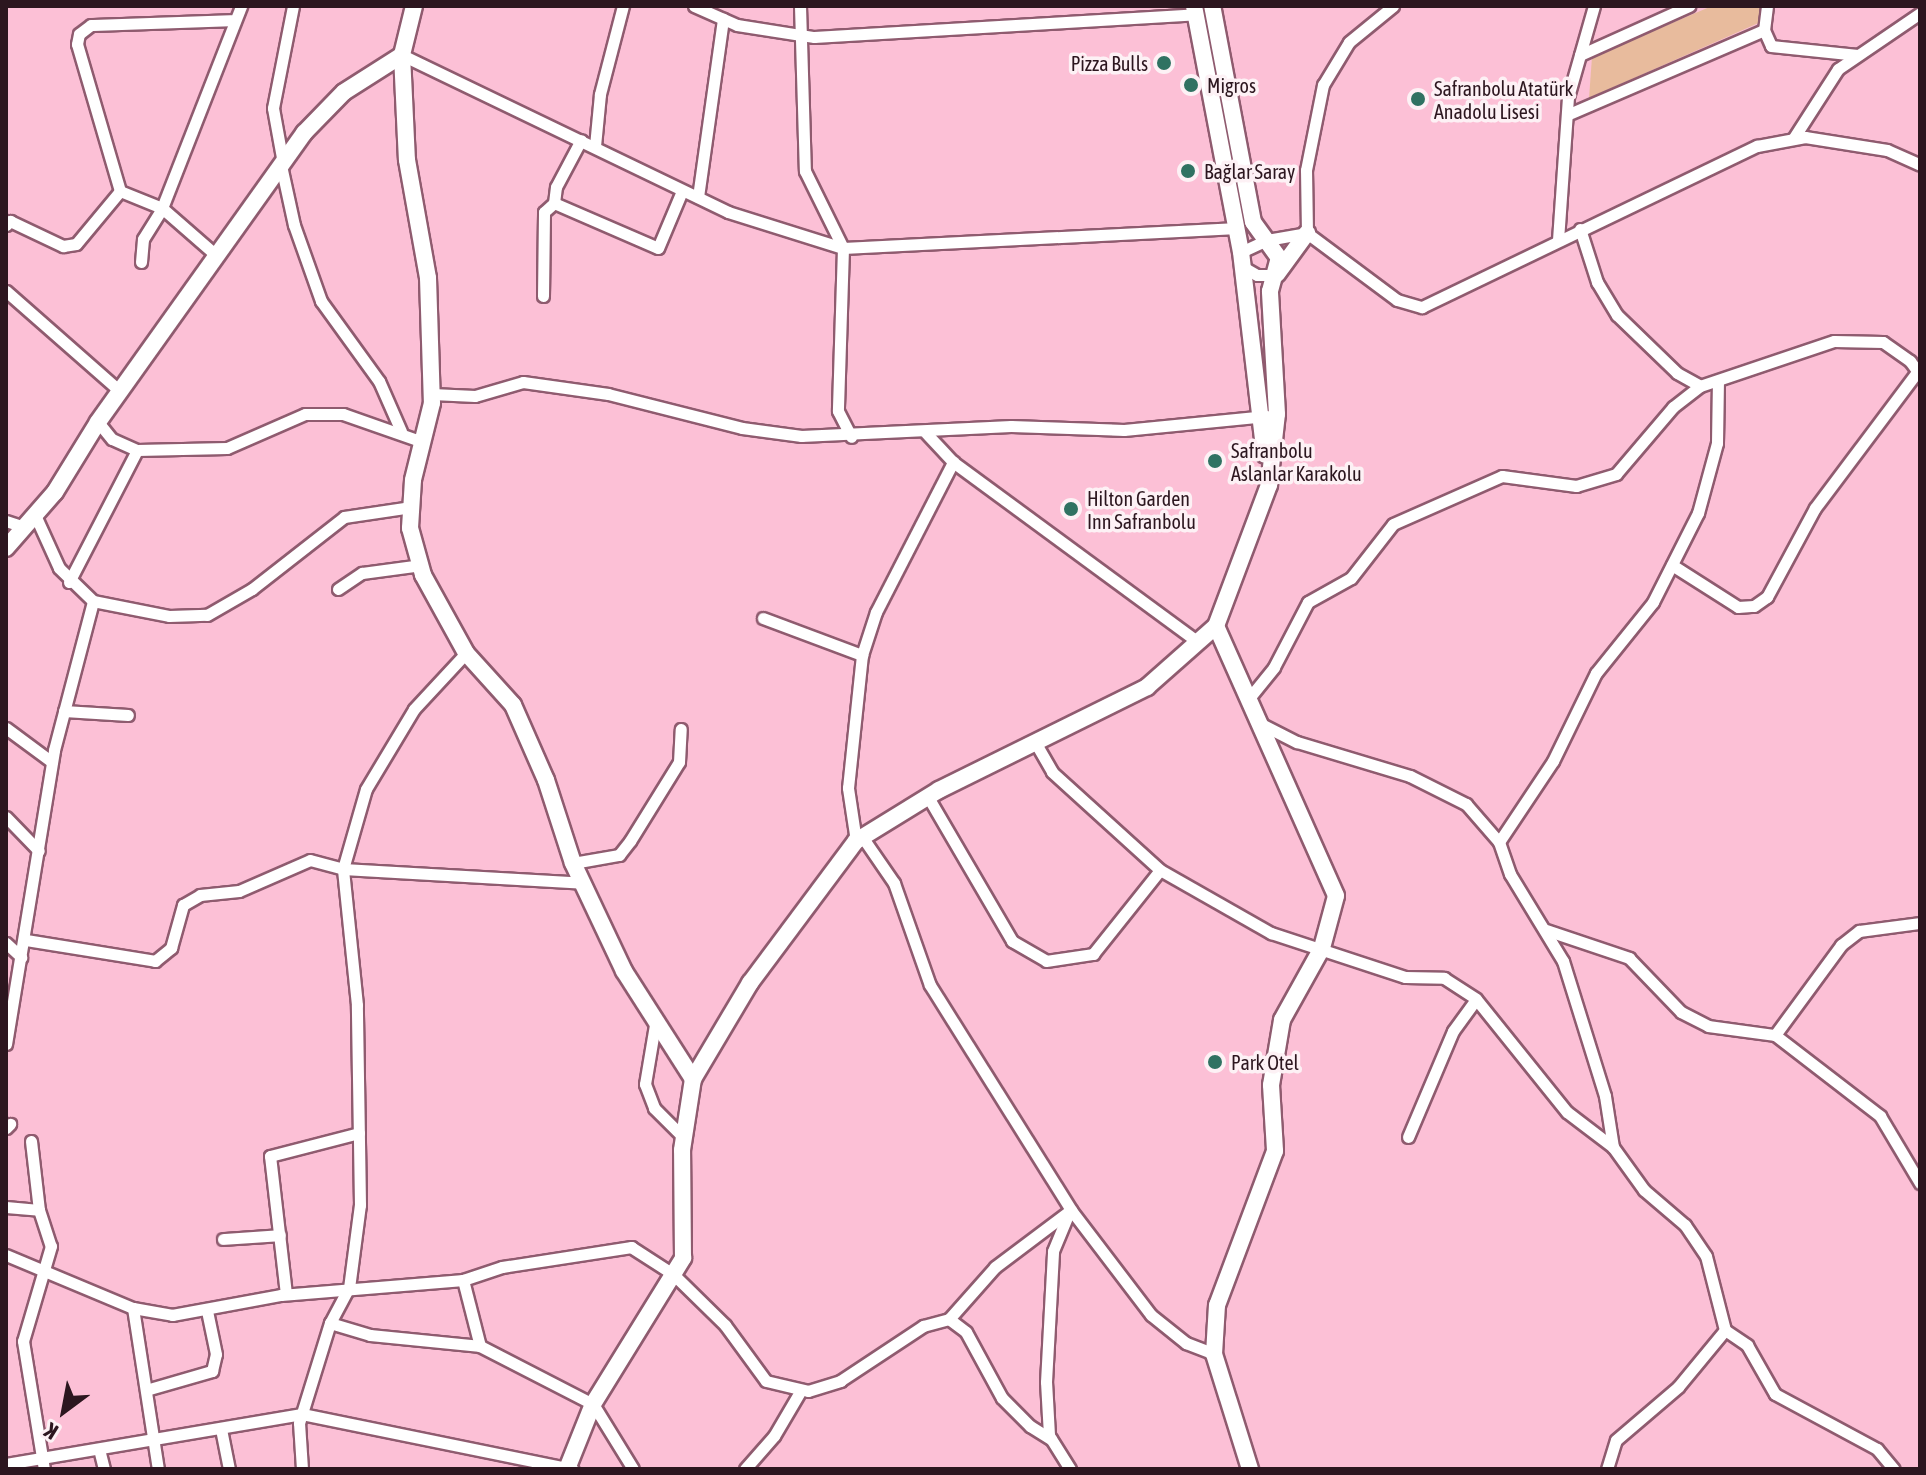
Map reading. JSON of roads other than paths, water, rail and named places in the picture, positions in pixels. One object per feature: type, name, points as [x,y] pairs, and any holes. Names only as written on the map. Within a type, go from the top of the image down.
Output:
[{"type":"street","points":[[141,262],[143,239],[162,208],[219,71],[231,20],[241,6]]},
{"type":"street","points":[[293,6],[273,108],[282,167],[321,301],[379,381],[401,431]]},
{"type":"street","points":[[414,6],[402,55],[407,160],[428,278],[432,394],[411,507],[410,528],[421,565],[466,653],[513,705],[546,780],[573,863],[624,971],[693,1079]]},
{"type":"street","points":[[595,146],[600,94],[623,6]]},
{"type":"street","points":[[694,6],[723,19],[800,35],[1195,10],[1269,416]]},
{"type":"street","points":[[800,6],[805,171],[843,248],[838,411],[851,437]]},
{"type":"street","points":[[568,1468],[593,1404],[683,1258],[684,1138],[693,1079],[750,983],[859,840],[928,797],[1147,687],[1216,626],[1269,485],[1270,291],[1279,258],[1253,222],[1212,6]]},
{"type":"street","points":[[1276,275],[1307,233],[1306,170],[1323,85],[1349,42],[1393,6]]},
{"type":"street","points":[[1558,240],[1569,114],[1580,55],[1594,6]]},
{"type":"street","points":[[1580,55],[1689,6]]},
{"type":"street","points":[[1767,6],[1764,30],[1771,46],[1858,55]]},
{"type":"street","points":[[1793,139],[1838,69],[1920,13]]},
{"type":"street","points":[[698,197],[723,19]]},
{"type":"street","points":[[120,191],[77,44],[79,34],[91,25],[231,20]]},
{"type":"street","points":[[1569,114],[1764,30]]},
{"type":"street","points":[[6,548],[30,521],[282,167],[344,92],[402,55]]},
{"type":"street","points":[[402,55],[595,146],[682,191],[843,248],[1237,228]]},
{"type":"street","points":[[1242,260],[1267,240],[1307,233],[1397,300],[1422,307],[1757,146],[1793,139],[1887,150],[1920,165]]},
{"type":"street","points":[[543,296],[544,212],[554,203],[556,187],[581,140]]},
{"type":"street","points":[[120,191],[162,208],[217,256]]},
{"type":"street","points":[[6,225],[10,221],[63,246],[76,244],[120,191]]},
{"type":"street","points":[[554,203],[658,248],[682,191]]},
{"type":"street","points":[[1580,229],[1597,282],[1617,315],[1677,373],[1700,386]]},
{"type":"street","points":[[1242,260],[1257,275],[1276,275]]},
{"type":"street","points":[[6,291],[120,391]]},
{"type":"street","points":[[1250,697],[1274,667],[1308,602],[1351,578],[1393,524],[1502,476],[1576,486],[1616,474],[1673,407],[1700,386],[1774,357],[1834,341],[1883,342],[1919,371],[1815,508],[1767,597],[1754,606],[1738,607],[1672,565]]},
{"type":"street","points":[[1499,842],[1553,761],[1596,673],[1653,602],[1698,513],[1717,443],[1718,381]]},
{"type":"street","points":[[432,394],[475,396],[523,382],[608,394],[742,428],[851,437],[1011,426],[1124,430],[1269,416]]},
{"type":"street","points":[[98,422],[112,439],[137,450],[227,448],[305,414],[343,414],[401,431],[423,442]]},
{"type":"street","points":[[926,433],[953,462],[1198,642]]},
{"type":"street","points":[[69,582],[137,450]]},
{"type":"street","points":[[953,462],[876,612],[862,655],[848,788],[859,840],[894,883],[930,985],[1071,1210],[1151,1315],[1186,1343],[1214,1354]]},
{"type":"street","points":[[30,521],[69,582],[93,601],[169,616],[207,615],[252,589],[344,517],[411,507]]},
{"type":"street","points":[[6,521],[30,521]]},
{"type":"street","points":[[338,589],[362,573],[421,565]]},
{"type":"street","points":[[6,1044],[12,986],[26,940],[52,762],[93,601]]},
{"type":"street","points":[[763,618],[862,655]]},
{"type":"street","points":[[1216,626],[1263,725],[1336,896],[1322,948],[1282,1020],[1271,1085],[1275,1151],[1217,1305],[1214,1354],[1250,1469]]},
{"type":"street","points":[[302,1469],[302,1414],[330,1323],[349,1288],[360,1205],[357,1005],[343,869],[366,789],[414,709],[466,653]]},
{"type":"street","points":[[64,711],[128,715]]},
{"type":"street","points":[[1263,725],[1297,742],[1410,776],[1466,804],[1499,842],[1510,874],[1563,961],[1605,1096],[1613,1147]]},
{"type":"street","points":[[6,728],[52,762]]},
{"type":"street","points":[[573,863],[619,855],[679,762],[681,729]]},
{"type":"street","points":[[1035,742],[1052,772],[1160,870],[1271,933],[1405,977],[1444,978],[1476,999],[1567,1112],[1613,1147],[1644,1190],[1685,1225],[1706,1256],[1725,1330],[1747,1345],[1775,1394],[1877,1449],[1894,1469]]},
{"type":"street","points":[[928,797],[1012,941],[1046,961],[1093,954],[1160,870]]},
{"type":"street","points":[[6,817],[39,851]]},
{"type":"street","points":[[26,940],[155,961],[171,948],[183,905],[200,895],[239,891],[310,860],[343,869],[583,883]]},
{"type":"street","points":[[1775,1035],[1841,945],[1859,931],[1920,923]]},
{"type":"street","points":[[1545,930],[1629,958],[1681,1012],[1708,1026],[1775,1035],[1880,1116],[1920,1183]]},
{"type":"street","points":[[6,943],[21,957]]},
{"type":"street","points":[[1408,1137],[1453,1031],[1476,999]]},
{"type":"street","points":[[656,1018],[648,1045],[645,1084],[654,1108],[684,1138]]},
{"type":"street","points":[[286,1294],[270,1156],[359,1133]]},
{"type":"street","points":[[31,1141],[39,1210],[51,1246],[23,1341],[43,1464]]},
{"type":"street","points":[[6,1207],[39,1210]]},
{"type":"street","points":[[6,1255],[133,1308],[172,1315],[207,1311],[286,1294],[463,1280],[502,1267],[631,1247],[673,1274],[725,1325],[766,1381],[801,1390],[840,1381],[923,1326],[949,1319],[995,1267],[1071,1210]]},
{"type":"street","points":[[1051,1439],[1046,1382],[1053,1251],[1071,1210]]},
{"type":"street","points":[[223,1239],[280,1235]]},
{"type":"street","points":[[463,1280],[480,1346]]},
{"type":"street","points":[[133,1308],[158,1469]]},
{"type":"street","points":[[146,1390],[212,1371],[216,1354],[207,1311]]},
{"type":"street","points":[[949,1319],[966,1332],[1002,1398],[1030,1426],[1051,1439],[1070,1469]]},
{"type":"street","points":[[330,1323],[370,1335],[480,1346],[593,1404],[633,1469]]},
{"type":"street","points":[[1607,1469],[1616,1440],[1678,1387],[1725,1330]]},
{"type":"street","points":[[745,1469],[774,1436],[801,1390]]},
{"type":"street","points":[[6,1464],[43,1464],[99,1449],[302,1414],[574,1469]]},
{"type":"street","points":[[221,1429],[229,1469]]},
{"type":"street","points":[[99,1449],[104,1469]]},
{"type":"place","name":"Pizza Bulls","points":[[1164,63]]},
{"type":"place","name":"Migros","points":[[1191,85]]},
{"type":"place","name":"Safranbolu Atatürk Anadolu Lisesi","points":[[1418,99]]},
{"type":"place","name":"Bağlar Saray","points":[[1188,171]]},
{"type":"place","name":"Safranbolu Aslanlar Karakolu","points":[[1215,461]]},
{"type":"place","name":"Hilton Garden Inn Safranbolu","points":[[1071,509]]},
{"type":"place","name":"Park Otel","points":[[1215,1062]]}]
